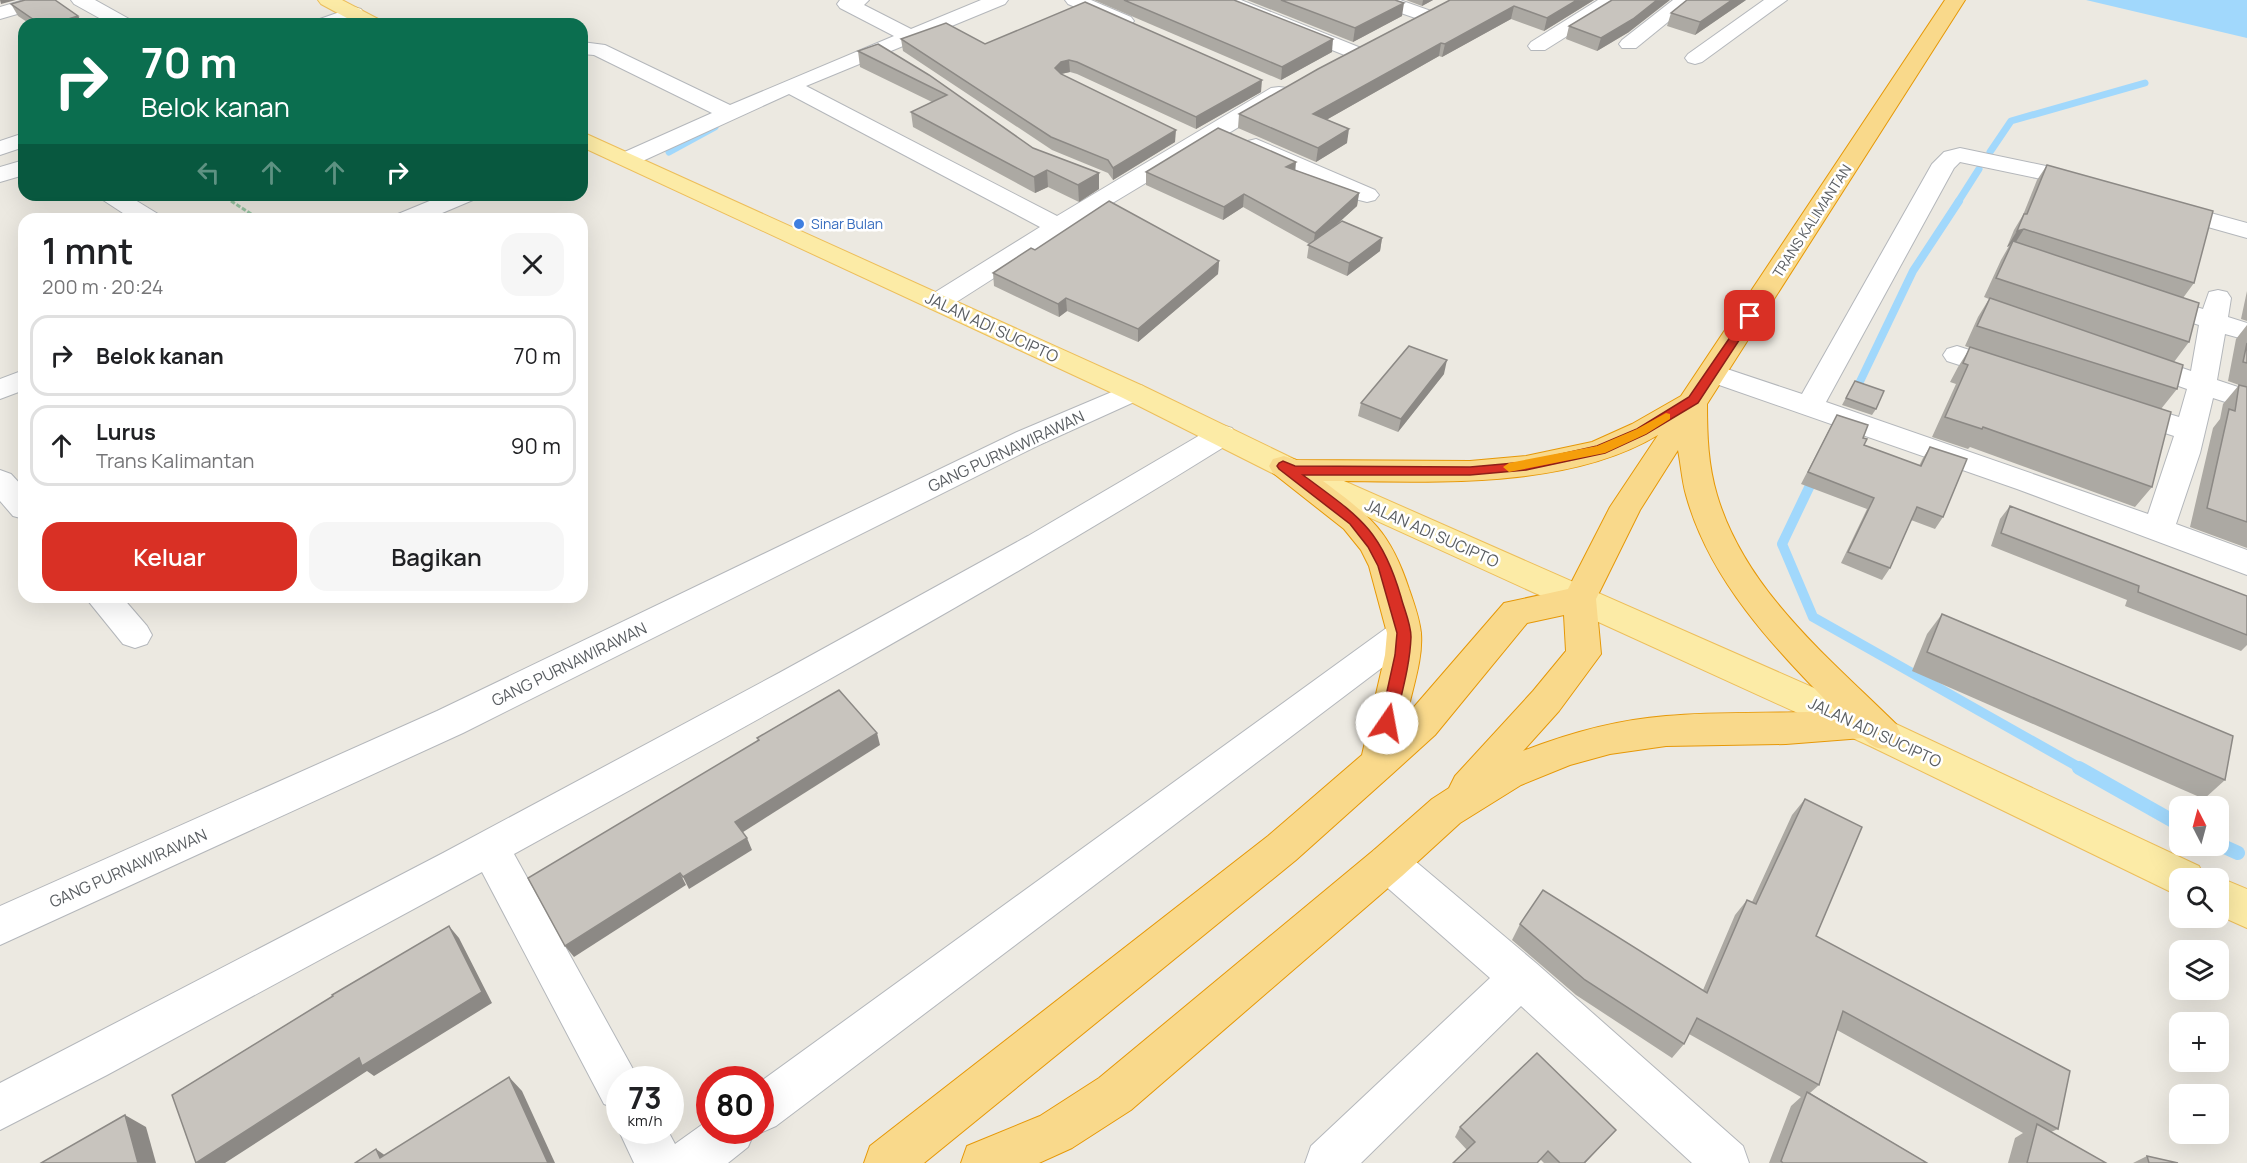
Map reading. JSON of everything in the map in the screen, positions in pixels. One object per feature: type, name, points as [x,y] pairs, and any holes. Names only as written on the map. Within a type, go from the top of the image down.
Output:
[{"type":"highway","name":"TRANS KALIMANTAN","points":[[1579,598],[1626,507],[1693,400],[1955,0]]},
{"type":"highway","points":[[1288,468],[1470,471],[1526,466],[1600,450],[1642,432],[1693,400]]},
{"type":"highway","points":[[1693,400],[1692,448],[1698,484],[1708,519],[1725,556],[1767,616],[1872,729]]},
{"type":"highway","points":[[1288,468],[1355,520],[1374,544],[1389,576],[1404,633],[1402,655],[1379,763]]},
{"type":"highway","points":[[887,1163],[1282,848],[1379,763],[1422,724],[1515,612],[1579,598],[1584,654],[1546,701],[1446,811],[1388,863],[1115,1094],[1056,1132],[984,1163]]},
{"type":"highway","points":[[1446,811],[1508,774],[1564,751],[1611,739],[1666,731],[1872,729]]},
{"type":"main road","points":[[328,0],[363,18]]},
{"type":"main road","name":"JALAN ADI SUCIPTO","points":[[588,144],[628,159],[1133,392],[1288,468],[1872,729],[2169,871]]},
{"type":"main road","points":[[2229,900],[2247,909]]},
{"type":"street","points":[[0,14],[45,0]]},
{"type":"street","points":[[81,0],[113,18]]},
{"type":"street","points":[[1075,0],[1140,29]]},
{"type":"street","points":[[1224,0],[1354,52]]},
{"type":"street","points":[[1326,66],[1434,10],[1382,0]]},
{"type":"street","points":[[1538,46],[1611,0]]},
{"type":"street","points":[[1629,44],[1685,0]]},
{"type":"street","points":[[1695,58],[1777,0]]},
{"type":"street","points":[[846,1],[910,36]]},
{"type":"street","points":[[628,159],[789,86],[993,1]]},
{"type":"street","points":[[340,18],[354,13]]},
{"type":"street","points":[[588,48],[609,53],[730,113]]},
{"type":"street","points":[[880,48],[900,61]]},
{"type":"street","points":[[938,302],[1058,226],[1291,86],[1260,81]]},
{"type":"street","points":[[789,86],[1058,226]]},
{"type":"street","points":[[1176,130],[1207,135],[1367,195]]},
{"type":"street","points":[[0,148],[18,142]]},
{"type":"street","points":[[1810,406],[1944,164],[1952,157],[1960,155],[2046,173],[2113,193]]},
{"type":"street","points":[[0,175],[18,169]]},
{"type":"street","points":[[120,201],[140,213]]},
{"type":"street","points":[[422,213],[450,201]]},
{"type":"street","points":[[2146,202],[2247,231]]},
{"type":"street","points":[[2136,296],[2216,310],[2247,332]]},
{"type":"street","points":[[2158,530],[2190,431],[2202,384],[2216,310]]},
{"type":"street","points":[[2114,354],[2247,400]]},
{"type":"street","points":[[1957,355],[2035,381]]},
{"type":"street","points":[[1712,373],[2247,563]]},
{"type":"street","points":[[0,390],[18,382]]},
{"type":"street","name":"GANG PURNAWIRAWAN","points":[[0,926],[450,722],[1027,439],[1133,392]]},
{"type":"street","points":[[2102,402],[2190,431]]},
{"type":"street","points":[[0,1107],[490,848],[972,584],[1108,506],[1222,435]]},
{"type":"street","points":[[0,481],[18,501]]},
{"type":"street","points":[[107,603],[135,635]]},
{"type":"street","points":[[774,1100],[1404,633]]},
{"type":"street","points":[[490,848],[608,1066]]},
{"type":"street","points":[[1388,863],[1521,976],[1726,1163]]},
{"type":"street","points":[[1328,1163],[1521,976]]},
{"type":"street","points":[[649,1144],[660,1163]]},
{"type":"street","points":[[689,1163],[715,1144]]},
{"type":"path","points":[[233,201],[250,213]]},
{"type":"water","points":[[2086,0],[2247,0],[2247,38]]},
{"type":"building","points":[[25,0],[55,0],[78,16],[31,18],[11,4]]},
{"type":"building","points":[[1124,0],[1234,0],[1333,39],[1282,67]]},
{"type":"building","points":[[1281,0],[1395,0],[1404,3],[1355,28]]},
{"type":"building","points":[[1450,0],[1577,0],[1547,18],[1514,6],[1445,44],[1441,43],[1313,114],[1349,129],[1318,148],[1239,114],[1318,69]]},
{"type":"building","points":[[1612,0],[1657,0],[1633,19],[1601,38],[1569,26]]},
{"type":"building","points":[[1687,0],[1732,0],[1700,22],[1671,13]]},
{"type":"building","points":[[1085,2],[1262,80],[1196,117],[1077,62],[1069,60],[1061,62],[1055,68],[1061,74],[1176,130],[1113,168],[1108,160],[1051,137],[901,39],[946,23],[985,44]]},
{"type":"building","points":[[878,44],[929,75],[1033,148],[1099,173],[1078,185],[1047,170],[1034,177],[911,112],[947,95],[858,51]]},
{"type":"building","points":[[1218,128],[1296,162],[1286,167],[1359,193],[1315,233],[1244,194],[1224,207],[1146,172]]},
{"type":"building","points":[[2047,165],[2213,211],[2194,283],[2024,229],[2017,231],[2024,214],[2027,214]]},
{"type":"building","points":[[1109,201],[1219,261],[1138,329],[1066,298],[1058,304],[993,273],[1031,248],[1035,250]]},
{"type":"building","points":[[1342,221],[1382,238],[1349,263],[1308,245]]},
{"type":"building","points":[[2013,241],[2199,303],[2189,342],[1996,278]]},
{"type":"building","points":[[1990,298],[2183,365],[2177,389],[1977,326]]},
{"type":"building","points":[[2247,343],[2247,363],[2243,362]]},
{"type":"building","points":[[1409,346],[1447,360],[1401,419],[1361,403]]},
{"type":"building","points":[[1970,347],[2171,412],[2152,487],[1983,427],[1982,429],[1945,417],[1968,365],[1963,363]]},
{"type":"building","points":[[1855,381],[1884,391],[1876,409],[1846,398]]},
{"type":"building","points":[[2239,385],[2247,387],[2247,522],[2207,508],[2229,409],[2235,411]]},
{"type":"building","points":[[1837,415],[1868,425],[1863,438],[1867,439],[1864,445],[1921,466],[1930,447],[1967,459],[1943,517],[1917,507],[1890,568],[1848,552],[1874,498],[1808,472]]},
{"type":"building","points":[[2010,506],[2247,596],[2247,635],[2138,592],[2139,586],[2001,533]]},
{"type":"building","points":[[1942,614],[2233,736],[2225,780],[1927,652]]},
{"type":"building","points":[[839,690],[877,733],[735,822],[747,838],[683,877],[680,873],[565,946],[528,878]]},
{"type":"building","points":[[1805,799],[1862,827],[1816,936],[2070,1071],[2058,1129],[1843,1011],[1819,1085],[1697,1018],[1684,1044],[1585,980],[1520,924],[1543,890],[1707,993],[1747,900],[1756,904]]},
{"type":"building","points":[[449,926],[482,992],[362,1066],[359,1058],[196,1163],[172,1095],[332,995]]},
{"type":"building","points":[[1537,1053],[1616,1130],[1584,1163],[1560,1163],[1548,1151],[1537,1163],[1453,1163],[1475,1142],[1460,1127]]},
{"type":"building","points":[[509,1077],[548,1163],[355,1163],[376,1149],[380,1158]]},
{"type":"building","points":[[1807,1092],[1927,1163],[1783,1163],[1781,1161]]},
{"type":"building","points":[[125,1115],[138,1163],[41,1163]]},
{"type":"building","points":[[2037,1124],[2106,1163],[2027,1163]]},
{"type":"building","points":[[2147,1156],[2178,1163],[2149,1163]]},
{"type":"waterway","points":[[1990,152],[2011,121],[2145,83]]},
{"type":"waterway","points":[[669,152],[715,127]]},
{"type":"waterway","points":[[1958,202],[1979,169]]},
{"type":"waterway","points":[[1854,394],[1913,271],[1959,201]]},
{"type":"waterway","points":[[1815,475],[1782,544],[1813,617],[2082,769]]},
{"type":"waterway","points":[[2079,768],[2169,819]]},
{"type":"waterway","points":[[2229,849],[2238,853]]},
{"type":"slow traffic","points":[[1509,467],[1526,466],[1600,450],[1642,432],[1666,417]]},
{"type":"place","name":"Sinar Bulan","points":[[799,224]]},
{"type":"route","points":[[1387,723],[1402,655],[1404,633],[1385,566],[1374,544],[1355,520],[1283,466],[1293,470],[1470,471],[1526,466],[1600,450],[1642,432],[1693,400],[1750,316]]}]
